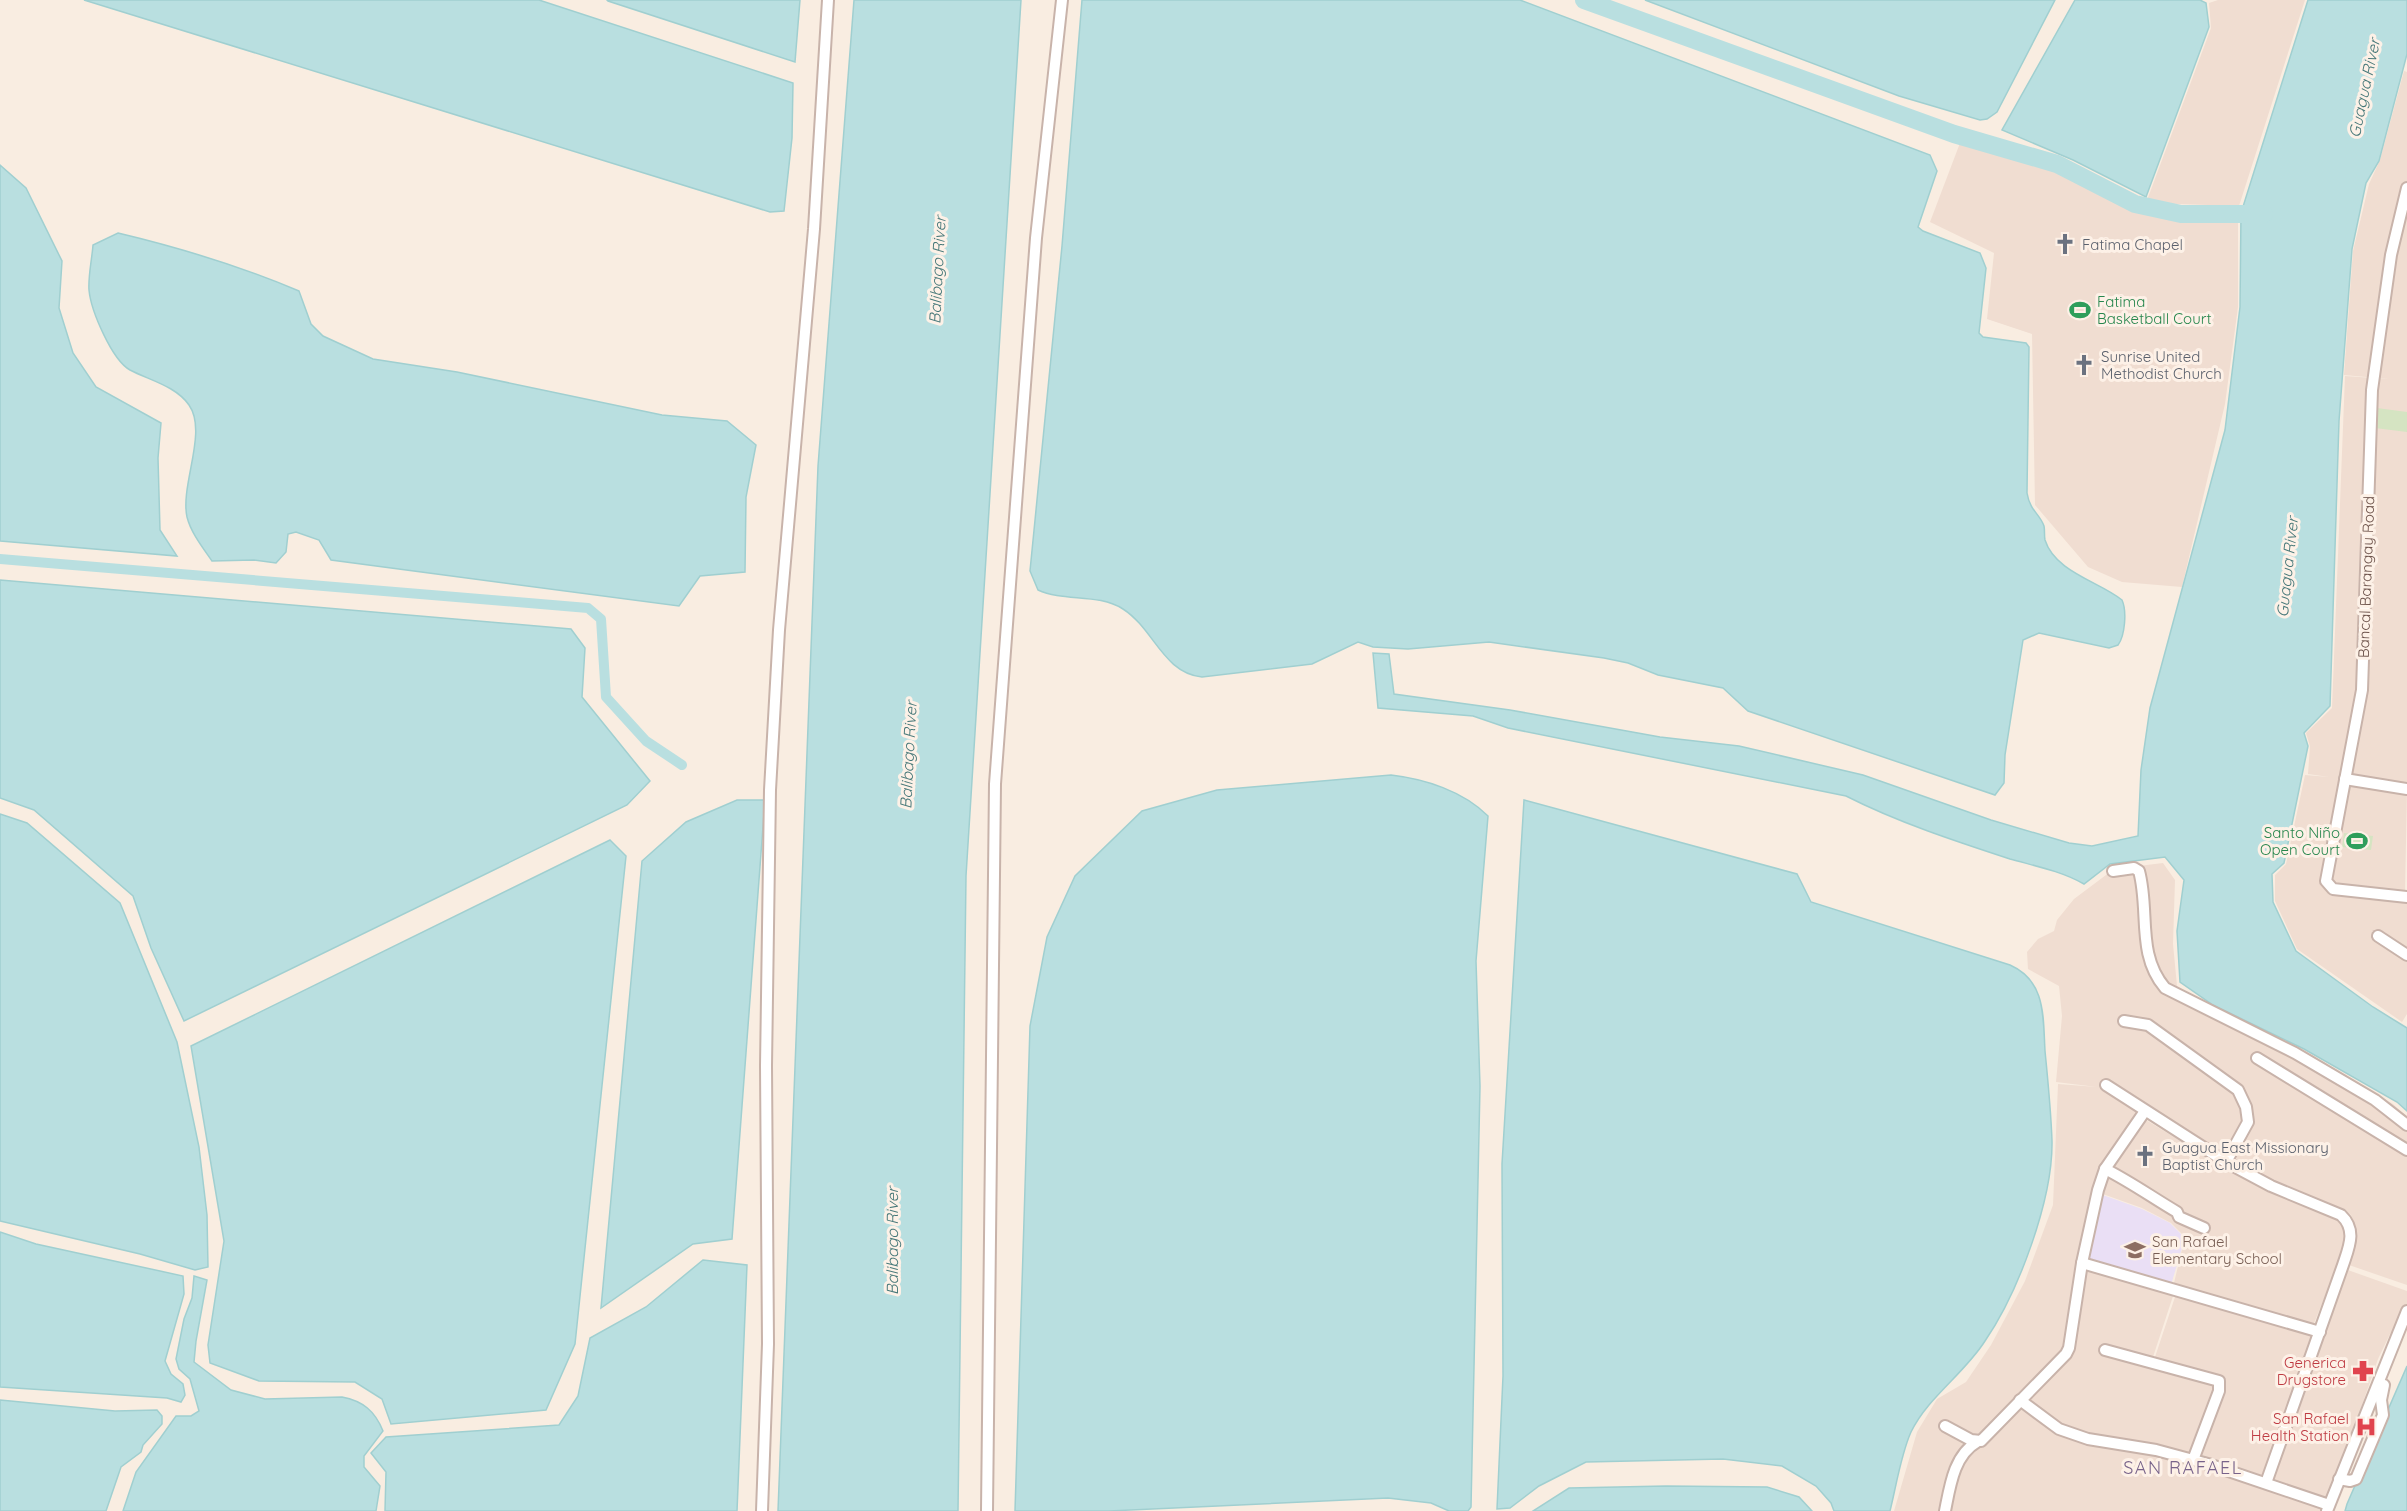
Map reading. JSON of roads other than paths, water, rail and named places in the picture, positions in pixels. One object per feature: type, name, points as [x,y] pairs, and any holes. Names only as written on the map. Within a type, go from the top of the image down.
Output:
[{"type":"street","points":[[762,1511],[768,1344],[766,1066],[770,790],[779,630],[814,228],[828,0]]},
{"type":"street","points":[[987,1511],[995,784],[1036,238],[1062,0]]},
{"type":"street","name":"Bancal Barangay Road","points":[[2407,188],[2391,255],[2372,390],[2362,690],[2326,881],[2333,889],[2407,897]]},
{"type":"street","points":[[2345,779],[2407,789]]},
{"type":"street","points":[[2113,871],[2134,868],[2139,871],[2151,970],[2165,988],[2295,1053],[2375,1100],[2407,1125]]},
{"type":"street","points":[[2378,936],[2407,955]]},
{"type":"street","points":[[2124,1021],[2148,1024],[2238,1090],[2246,1107],[2248,1122],[2226,1162]]},
{"type":"street","points":[[2257,1058],[2407,1150]]},
{"type":"street","points":[[2106,1085],[2226,1162],[2271,1186],[2342,1215],[2348,1221],[2351,1231],[2350,1243],[2266,1483]]},
{"type":"street","points":[[1945,1511],[1956,1465],[1964,1452],[2020,1400],[2069,1348],[2092,1212],[2105,1169],[2145,1111]]},
{"type":"street","points":[[2105,1169],[2134,1184],[2141,1191],[2177,1212],[2179,1217],[2204,1228]]},
{"type":"street","points":[[2082,1263],[2320,1332]]},
{"type":"street","points":[[2020,1400],[2060,1429],[2088,1439],[2156,1450],[2193,1460],[2266,1483],[2328,1508],[2407,1311]]},
{"type":"street","points":[[2339,1479],[2356,1479],[2384,1415],[2381,1400],[2383,1388],[2407,1332]]},
{"type":"street","points":[[2105,1350],[2216,1378],[2219,1381],[2219,1391],[2193,1460]]},
{"type":"street","points":[[1945,1426],[1977,1442]]},
{"type":"water","points":[[84,0],[539,0],[793,83],[792,138],[784,211],[770,212]]},
{"type":"water","points":[[800,0],[795,62],[608,1]]},
{"type":"water","name":"Balibago River","points":[[854,0],[1021,0],[966,876],[958,1511],[778,1511],[818,466]]},
{"type":"water","points":[[1082,0],[1520,0],[1930,155],[1937,171],[1918,227],[1980,253],[1986,268],[1979,333],[1983,337],[2026,343],[2029,347],[2028,499],[2044,526],[2045,540],[2050,551],[2058,560],[2122,600],[2124,623],[2118,645],[2109,648],[2039,633],[2023,640],[2005,755],[2004,783],[1995,795],[1748,711],[1723,688],[1658,675],[1628,663],[1489,642],[1408,649],[1373,647],[1358,642],[1312,664],[1202,677],[1178,668],[1134,618],[1123,609],[1103,601],[1059,596],[1038,590],[1030,571],[1062,246]]},
{"type":"water","points":[[1645,0],[2055,0],[1997,112],[1987,119],[1980,120],[1899,96]]},
{"type":"water","points":[[2075,0],[2200,0],[2206,3],[2209,27],[2146,197],[2073,160],[2002,130]]},
{"type":"water","name":"Guagua River","points":[[2308,0],[2407,0],[2407,54],[2379,161],[2366,183],[2352,249],[2339,421],[2330,706],[2304,733],[2308,746],[2284,863],[2272,874],[2273,902],[2296,951],[2373,1007],[2407,1028],[2407,1111],[2397,1102],[2304,1049],[2213,1005],[2180,982],[2177,931],[2184,880],[2165,857],[2110,864],[2084,884],[2057,872],[2010,859],[1926,830],[1846,796],[1508,728],[1473,716],[1378,708],[1373,653],[1389,654],[1394,694],[1510,710],[1660,737],[1739,746],[1863,775],[1991,820],[2069,843],[2092,846],[2138,836],[2141,770],[2150,708],[2225,430],[2240,307],[2241,213]]},
{"type":"water","points":[[0,165],[26,188],[62,261],[59,308],[73,353],[96,387],[161,423],[158,458],[160,530],[177,556],[0,541]]},
{"type":"water","points":[[118,233],[210,258],[299,291],[311,324],[323,336],[373,359],[457,372],[662,415],[727,421],[756,445],[746,497],[745,572],[700,576],[679,606],[331,560],[319,540],[296,532],[288,534],[286,552],[276,563],[254,560],[212,561],[194,535],[187,517],[187,490],[196,429],[189,405],[184,398],[170,388],[123,365],[110,346],[94,310],[89,290],[93,245]]},
{"type":"water","points":[[0,580],[571,629],[585,648],[582,697],[650,781],[627,805],[184,1021],[151,948],[133,896],[34,810],[0,798]]},
{"type":"water","points":[[1391,775],[1430,783],[1455,793],[1488,816],[1476,961],[1480,1086],[1471,1507],[1468,1511],[1449,1511],[1431,1503],[1388,1498],[1109,1511],[1015,1511],[1030,1026],[1047,937],[1075,876],[1142,811],[1217,790]]},
{"type":"water","points":[[737,800],[765,800],[732,1239],[693,1244],[601,1308],[642,861],[686,822]]},
{"type":"water","points":[[1524,800],[1797,874],[1811,902],[2010,965],[2022,972],[2036,990],[2043,1013],[2052,1141],[2051,1165],[2040,1218],[2010,1298],[1985,1341],[1918,1419],[1911,1432],[1890,1511],[1834,1511],[1831,1503],[1816,1486],[1782,1466],[1723,1459],[1586,1462],[1539,1486],[1510,1508],[1497,1509],[1503,1376],[1502,1164]]},
{"type":"water","points":[[0,814],[27,823],[120,903],[177,1042],[199,1147],[207,1215],[208,1267],[195,1270],[140,1254],[0,1221]]},
{"type":"water","points":[[610,840],[626,856],[575,1344],[546,1410],[391,1424],[382,1399],[355,1382],[259,1381],[210,1363],[208,1345],[224,1241],[191,1046]]},
{"type":"water","points":[[0,1232],[36,1244],[183,1276],[184,1294],[165,1361],[171,1374],[183,1384],[185,1395],[181,1402],[167,1398],[0,1387]]},
{"type":"water","points":[[703,1260],[747,1265],[737,1511],[385,1511],[386,1472],[371,1453],[386,1437],[559,1425],[578,1396],[590,1338],[646,1307]]},
{"type":"water","points":[[194,1276],[207,1280],[194,1362],[231,1390],[265,1399],[342,1397],[362,1404],[376,1418],[383,1431],[364,1456],[364,1467],[380,1486],[376,1511],[123,1511],[136,1472],[176,1416],[191,1416],[199,1411],[190,1379],[179,1369],[176,1359],[184,1319],[192,1298]]},
{"type":"water","points":[[2407,1366],[2407,1511],[2345,1511],[2347,1504]]},
{"type":"water","points":[[0,1400],[115,1411],[157,1410],[162,1416],[162,1424],[143,1445],[141,1452],[121,1467],[106,1511],[0,1511]]},
{"type":"water","points":[[1767,1487],[1799,1497],[1812,1511],[1533,1511],[1569,1488]]},
{"type":"waterway","points":[[1584,0],[1954,134],[2057,164],[2135,204],[2181,214],[2264,214]]},
{"type":"waterway","points":[[0,559],[588,608],[601,619],[606,697],[646,741],[682,765]]},
{"type":"place","name":"Fatima Chapel","points":[[2065,244]]},
{"type":"place","name":"Fatima Basketball Court","points":[[2080,310]]},
{"type":"place","name":"Sunrise United Methodist Church","points":[[2084,365]]},
{"type":"place","name":"Santo Niño Open Court","points":[[2357,841]]},
{"type":"place","name":"Guagua East Missionary Baptist Church","points":[[2145,1156]]},
{"type":"place","name":"San Rafael Elementary School","points":[[2135,1250]]},
{"type":"place","name":"Generica Drugstore","points":[[2363,1371]]},
{"type":"place","name":"San Rafael Health Station","points":[[2366,1427]]},
{"type":"district","name":"SAN RAFAEL","points":[[2183,1467]]}]
